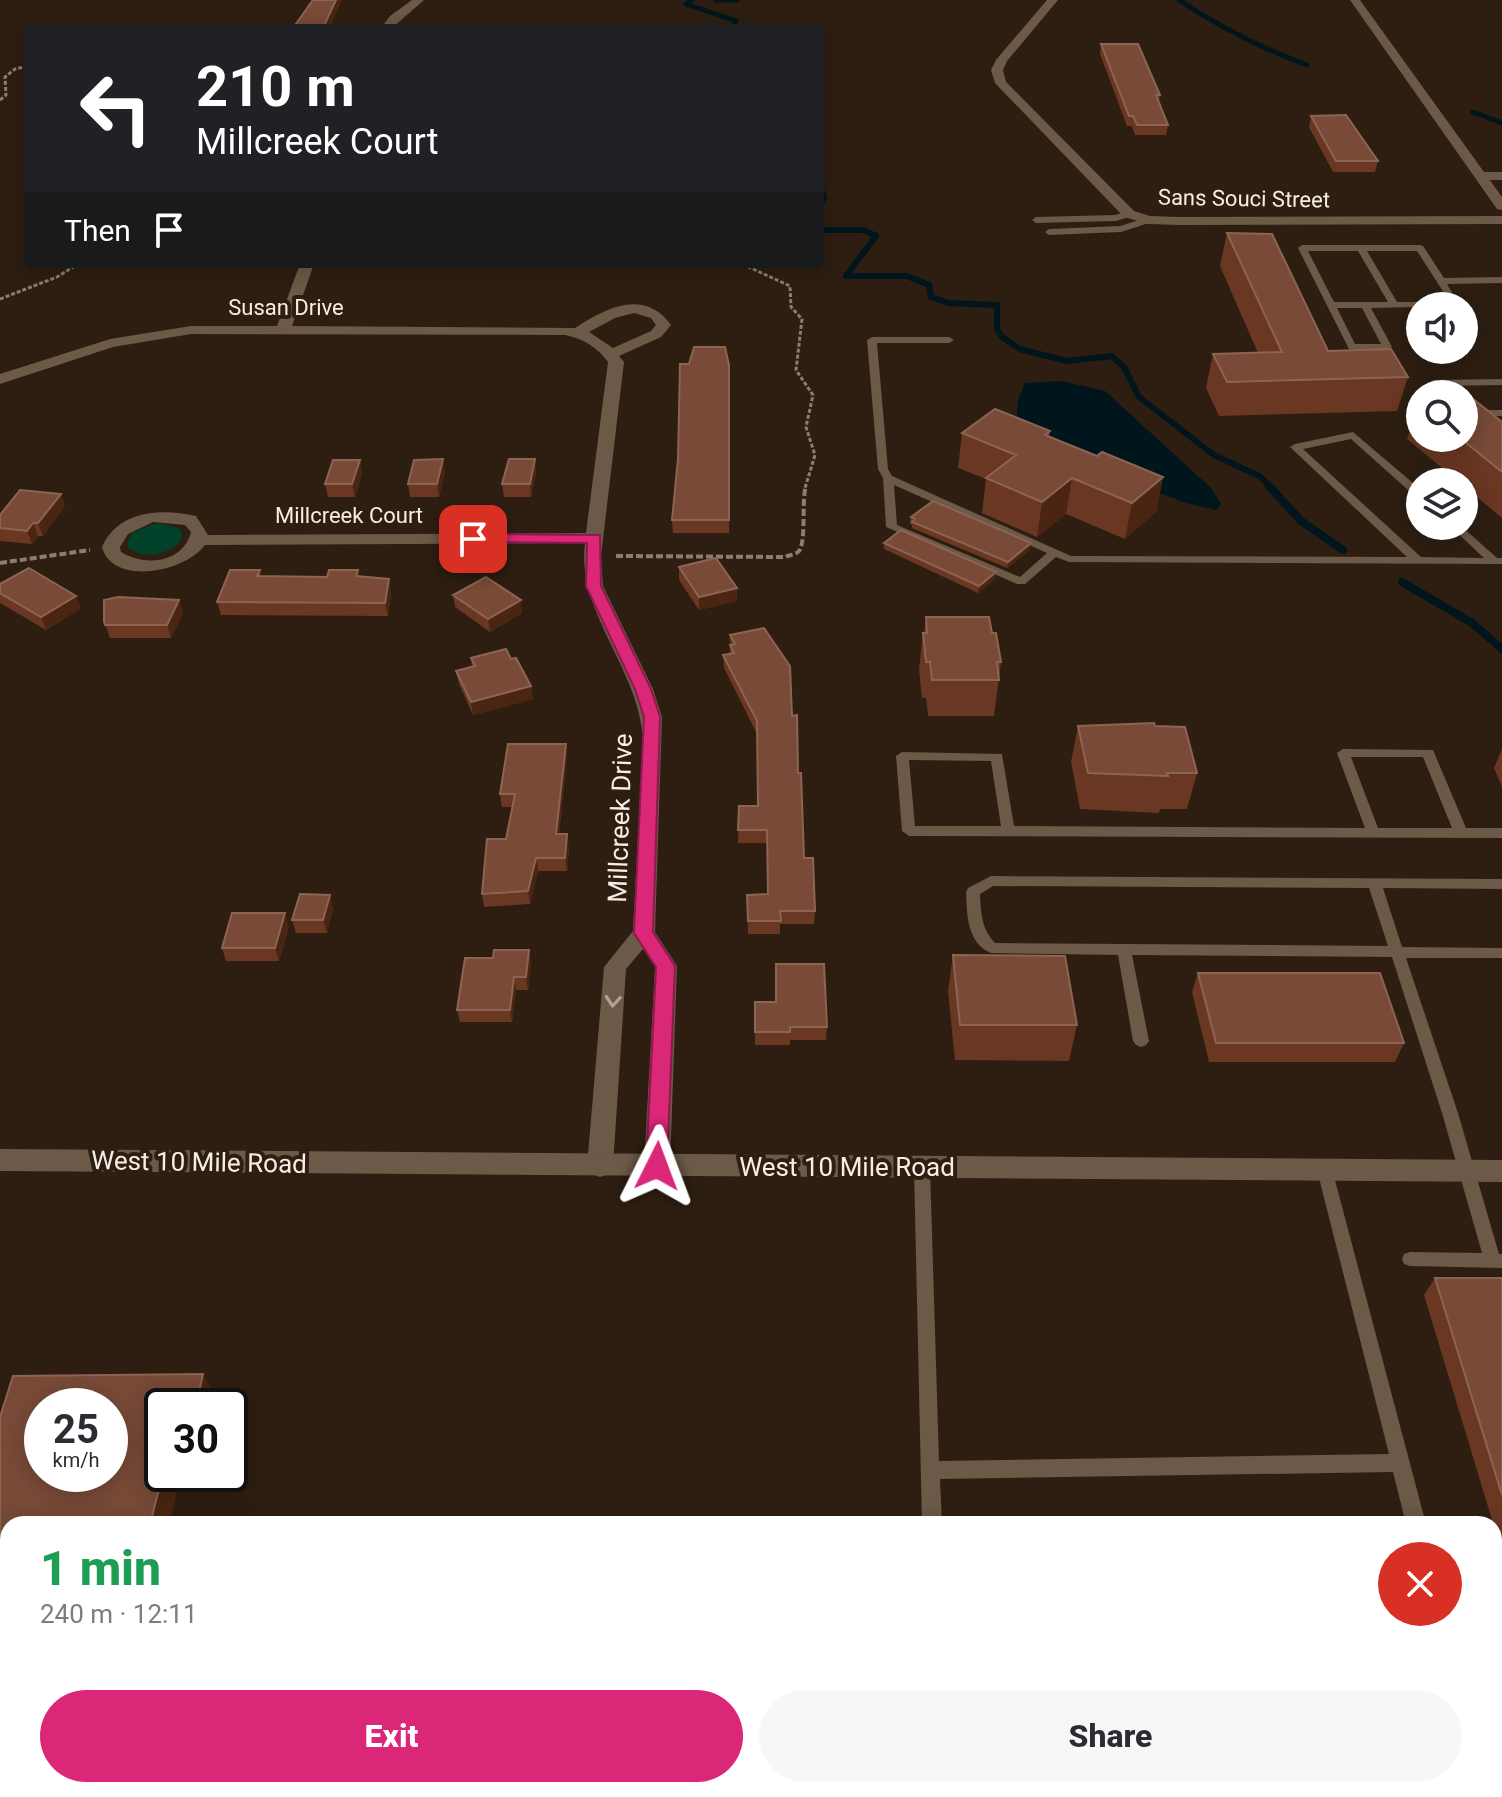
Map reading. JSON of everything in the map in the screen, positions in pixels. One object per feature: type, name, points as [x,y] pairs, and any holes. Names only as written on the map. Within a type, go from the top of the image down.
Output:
[{"type":"street","points":[[389,24],[419,0]]},
{"type":"street","name":"Sans Souci Street","points":[[1053,0],[1002,60],[997,70],[1001,83],[1129,214],[1149,220],[1502,220]]},
{"type":"street","points":[[1355,0],[1502,206]]},
{"type":"street","points":[[1481,176],[1502,176]]},
{"type":"street","points":[[283,329],[306,268]]},
{"type":"street","points":[[578,333],[620,309],[643,310],[660,318],[664,325],[656,334],[605,348]]},
{"type":"street","name":"Susan Drive","points":[[0,379],[110,343],[191,330],[578,333],[605,348]]},
{"type":"street","name":"Millcreek Drive","points":[[605,348],[616,362],[594,547],[594,586],[643,689],[652,717],[644,933],[666,966],[657,1166]]},
{"type":"street","points":[[153,517],[190,520],[200,532],[200,540],[186,555],[159,565],[131,565],[120,561],[111,547],[119,532],[153,517]]},
{"type":"street","name":"Millcreek Court","points":[[200,540],[594,547]]},
{"type":"street","name":"Millcreek Drive","points":[[600,1166],[615,967],[644,933]]},
{"type":"street","name":"West 10 Mile Road","points":[[0,1160],[1502,1171]]},
{"type":"lane","points":[[1036,220],[1116,218],[1129,214]]},
{"type":"lane","points":[[1049,232],[1121,229],[1149,220]]},
{"type":"lane","points":[[1331,305],[1365,305],[1456,305],[1420,248],[1302,248],[1352,347],[1387,347],[1365,305]]},
{"type":"lane","points":[[1361,248],[1394,305]]},
{"type":"lane","points":[[1441,281],[1502,280]]},
{"type":"lane","points":[[949,340],[872,340],[883,469],[888,478],[892,527],[1021,582],[1054,553]]},
{"type":"lane","points":[[1478,382],[1502,382]]},
{"type":"lane","points":[[1478,413],[1502,413]]},
{"type":"lane","points":[[1406,482],[1353,435],[1295,447],[1418,561]]},
{"type":"lane","points":[[888,478],[1069,559],[1498,561]]},
{"type":"lane","points":[[1472,540],[1498,561]]},
{"type":"lane","points":[[1373,832],[1343,753],[1428,753],[1461,833]]},
{"type":"lane","points":[[1008,831],[997,757],[902,756],[909,831],[1502,833]]},
{"type":"lane","points":[[1502,884],[991,881],[973,892],[974,925],[979,938],[991,948],[1502,953]]},
{"type":"lane","points":[[1374,882],[1400,954],[1497,1261],[1410,1259]]},
{"type":"lane","points":[[1124,950],[1141,1041]]},
{"type":"lane","points":[[922,1168],[932,1516]]},
{"type":"lane","points":[[1325,1170],[1414,1516]]},
{"type":"lane","points":[[931,1470],[1400,1463]]},
{"type":"path","points":[[0,100],[6,95],[5,77],[24,67]]},
{"type":"path","points":[[0,299],[57,277],[72,268]]},
{"type":"path","points":[[594,547],[785,557],[798,552],[803,544],[802,499],[815,455],[806,427],[813,395],[796,370],[802,319],[792,311],[788,301],[790,286],[751,268]]},
{"type":"path","points":[[0,563],[111,547]]},
{"type":"green space","points":[[157,523],[179,528],[182,533],[179,543],[167,551],[147,555],[128,547],[127,542],[133,532]]},
{"type":"water","points":[[1061,381],[1105,391],[1211,488],[1221,504],[1216,510],[1186,503],[1045,449],[1016,422],[1018,400],[1025,383]]},
{"type":"building","points":[[313,0],[336,0],[325,24],[296,24]]},
{"type":"building","points":[[1101,44],[1138,44],[1160,95],[1156,95],[1168,125],[1137,125],[1133,116],[1129,116]]},
{"type":"building","points":[[1346,115],[1378,161],[1336,161],[1311,116]]},
{"type":"building","points":[[1227,233],[1272,234],[1328,351],[1391,349],[1408,377],[1227,382],[1213,354],[1282,352]]},
{"type":"building","points":[[694,347],[725,347],[729,365],[729,520],[672,520],[678,459],[680,364],[689,364]]},
{"type":"building","points":[[1478,403],[1502,422],[1502,472],[1477,452]]},
{"type":"building","points":[[995,409],[1050,431],[1045,435],[1097,456],[1102,452],[1163,477],[1132,503],[1072,478],[1042,502],[986,478],[1016,455],[962,433]]},
{"type":"building","points":[[443,459],[437,484],[408,484],[414,460]]},
{"type":"building","points":[[509,459],[535,459],[530,484],[502,484]]},
{"type":"building","points":[[333,460],[360,460],[352,484],[325,484]]},
{"type":"building","points":[[20,490],[61,494],[38,523],[33,523],[27,531],[0,528],[0,515]]},
{"type":"building","points":[[933,501],[1031,543],[1008,562],[912,522],[915,519],[911,517]]},
{"type":"building","points":[[901,530],[996,572],[979,586],[884,543]]},
{"type":"building","points":[[716,558],[737,588],[699,597],[679,567]]},
{"type":"building","points":[[29,568],[76,596],[41,617],[0,593],[0,584]]},
{"type":"building","points":[[230,570],[260,570],[257,576],[327,577],[329,570],[358,570],[356,576],[389,579],[385,603],[217,602]]},
{"type":"building","points":[[486,577],[521,600],[488,619],[453,595]]},
{"type":"building","points":[[118,597],[179,600],[167,625],[105,625],[104,600]]},
{"type":"building","points":[[926,617],[989,617],[992,633],[996,633],[1001,662],[997,662],[999,680],[932,680],[930,662],[926,662],[923,633],[927,633]]},
{"type":"building","points":[[764,628],[790,666],[792,716],[797,715],[804,858],[813,858],[815,911],[780,911],[781,921],[748,921],[747,895],[768,894],[767,830],[738,830],[739,806],[758,806],[757,721],[723,655],[734,653],[730,645],[735,644],[730,635]]},
{"type":"building","points":[[506,649],[511,659],[516,658],[531,686],[471,702],[456,671],[475,666],[471,658]]},
{"type":"building","points":[[1154,723],[1155,726],[1185,727],[1197,773],[1167,773],[1168,776],[1088,773],[1078,726]]},
{"type":"building","points":[[508,744],[566,744],[556,834],[567,834],[565,858],[536,858],[528,891],[482,894],[487,839],[506,839],[515,794],[500,794]]},
{"type":"building","points":[[300,894],[330,895],[323,920],[292,920]]},
{"type":"building","points":[[232,913],[285,913],[275,948],[222,948]]},
{"type":"building","points":[[494,950],[529,950],[526,977],[514,977],[510,1010],[457,1010],[465,958],[493,958]]},
{"type":"building","points":[[953,955],[1065,956],[1077,1025],[960,1025]]},
{"type":"building","points":[[776,964],[824,964],[827,1027],[790,1027],[790,1032],[755,1032],[755,1002],[776,1002]]},
{"type":"building","points":[[1198,973],[1380,973],[1404,1043],[1216,1043]]},
{"type":"building","points":[[1435,1278],[1502,1278],[1502,1495]]},
{"type":"building","points":[[203,1374],[200,1388],[144,1388],[144,1492],[158,1492],[152,1516],[0,1516],[0,1417],[13,1376]]},
{"type":"waterway","points":[[692,0],[686,4],[736,21],[735,24]]},
{"type":"waterway","points":[[716,0],[737,0]]},
{"type":"waterway","points":[[1179,0],[1241,36],[1307,65]]},
{"type":"waterway","points":[[1473,112],[1502,123]]},
{"type":"waterway","points":[[824,195],[824,199]]},
{"type":"waterway","points":[[824,230],[864,230],[876,236],[846,276],[907,276],[929,285],[931,297],[948,303],[997,305],[997,329],[1002,337],[1020,349],[1066,361],[1112,356],[1124,367],[1139,397],[1214,455],[1261,477],[1271,488]]},
{"type":"waterway","points":[[1269,486],[1301,521],[1343,550]]},
{"type":"waterway","points":[[1402,582],[1472,623],[1502,649]]},
{"type":"route","points":[[473,539],[595,538],[592,556],[594,586],[643,689],[652,717],[644,933],[666,966],[657,1166]]}]
